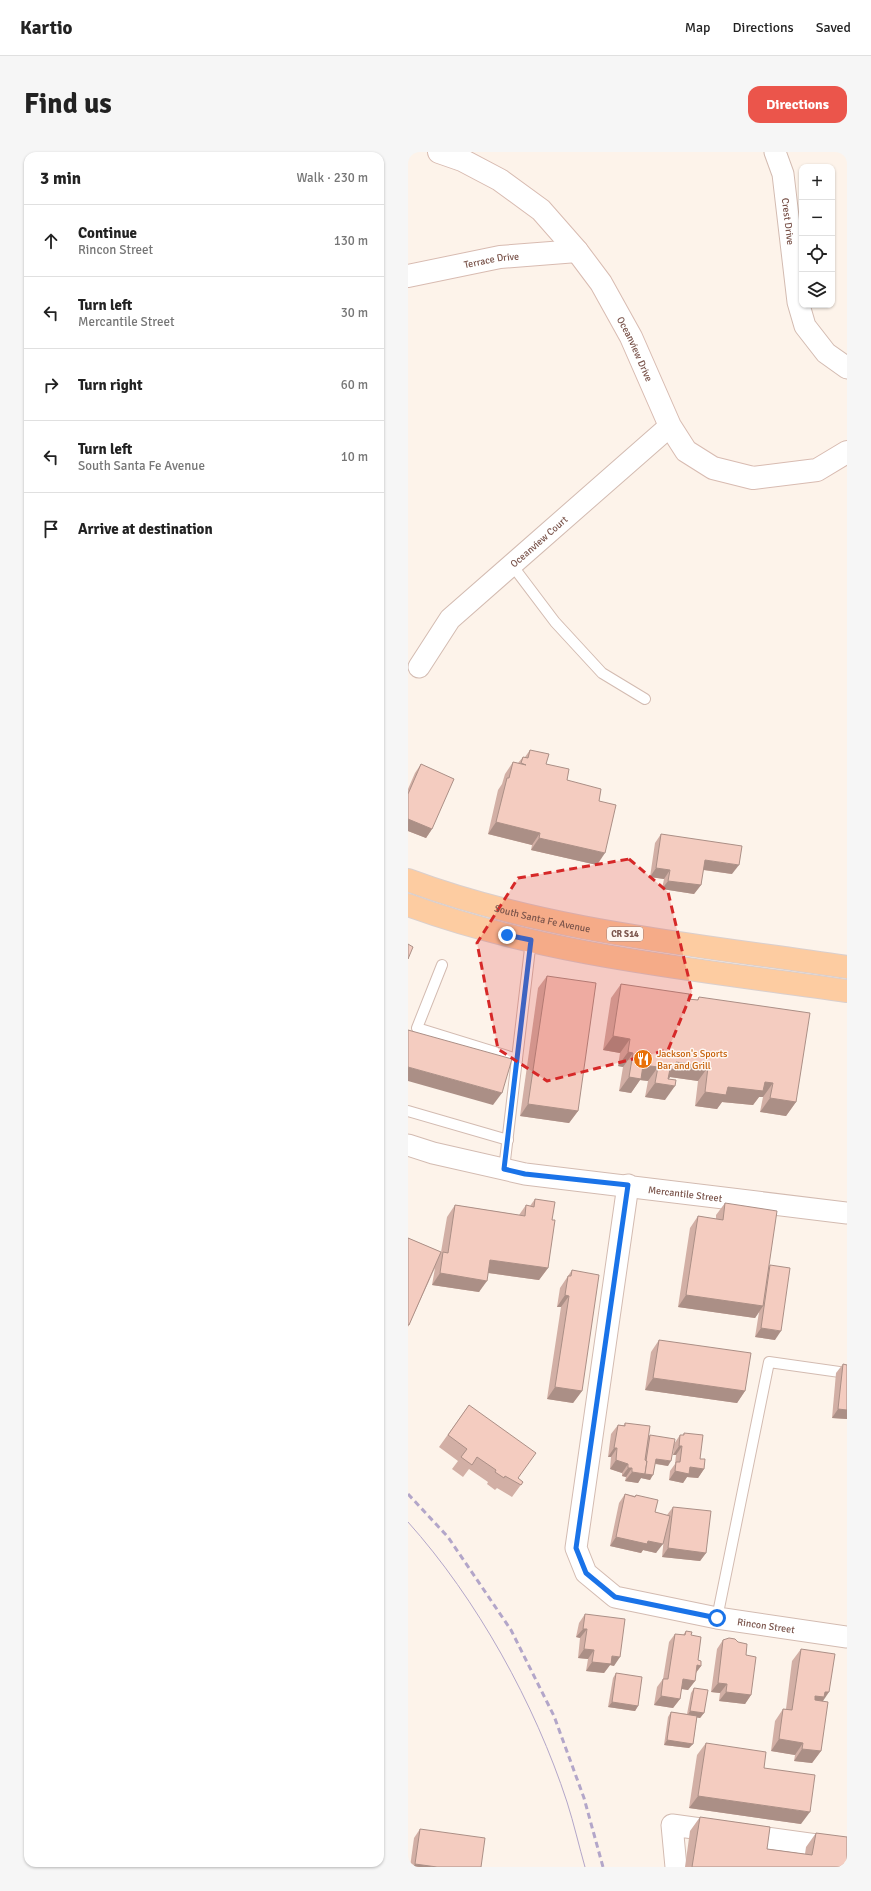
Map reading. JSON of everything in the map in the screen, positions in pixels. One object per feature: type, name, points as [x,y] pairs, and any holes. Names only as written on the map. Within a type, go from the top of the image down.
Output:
[{"type":"main road","name":"South Santa Fe Avenue","points":[[408,880],[443,893],[500,908],[607,932],[847,967]]},
{"type":"main road","name":"CR S14","points":[[408,905],[465,924],[531,940],[604,955],[847,991]]},
{"type":"street","name":"Oceanview Drive","points":[[439,152],[462,160],[500,180],[541,210],[577,251],[601,283],[631,337],[670,426],[686,451],[713,468],[753,478],[817,470],[847,452]]},
{"type":"street","name":"Crest Drive","points":[[775,152],[783,174],[798,302],[805,326],[826,353],[847,368]]},
{"type":"street","name":"Terrace Drive","points":[[408,276],[500,257],[577,251]]},
{"type":"street","name":"Oceanview Court","points":[[419,667],[450,619],[670,426]]},
{"type":"street","name":"Mercantile Street","points":[[408,1145],[433,1153],[525,1174],[628,1185],[847,1213]]},
{"type":"street","name":"Rincon Street","points":[[628,1185],[576,1548],[586,1573],[615,1597],[717,1618],[847,1637]]},
{"type":"street","points":[[676,1867],[672,1826],[847,1850]]},
{"type":"lane","points":[[512,565],[555,622],[602,672],[645,699]]},
{"type":"lane","points":[[504,1169],[531,940]]},
{"type":"lane","points":[[442,965],[417,1028],[517,1058]]},
{"type":"lane","points":[[408,1111],[508,1140]]},
{"type":"lane","points":[[717,1618],[769,1362],[847,1373]]},
{"type":"highlighted area","points":[[629,859],[668,892],[692,992],[668,1050],[547,1081],[498,1049],[477,943],[518,878]]},
{"type":"building","points":[[530,750],[549,754],[546,764],[569,769],[567,780],[601,789],[599,801],[616,805],[605,853],[539,838],[540,833],[496,822],[507,778],[509,778],[513,762],[526,765],[521,763],[523,757],[528,758]]},
{"type":"building","points":[[421,764],[454,779],[432,829],[408,819],[408,794]]},
{"type":"building","points":[[661,834],[742,846],[739,865],[705,860],[701,885],[668,881],[670,870],[656,868]]},
{"type":"building","points":[[408,944],[413,947],[408,959]]},
{"type":"building","points":[[547,976],[596,983],[578,1111],[528,1104]]},
{"type":"building","points":[[621,984],[689,994],[688,999],[698,1000],[699,997],[810,1013],[796,1102],[770,1098],[773,1083],[765,1082],[763,1091],[728,1087],[726,1095],[705,1092],[708,1067],[676,1062],[675,1069],[670,1069],[668,1079],[676,1080],[675,1086],[655,1083],[658,1067],[643,1065],[641,1079],[629,1077],[633,1053],[628,1052],[630,1039],[613,1036]]},
{"type":"building","points":[[408,1030],[512,1059],[502,1093],[408,1067]]},
{"type":"building","points":[[535,1199],[555,1202],[552,1220],[555,1220],[548,1268],[490,1260],[487,1281],[440,1273],[443,1252],[448,1253],[455,1205],[525,1216],[526,1205],[534,1207]]},
{"type":"building","points":[[725,1203],[777,1211],[763,1306],[686,1295],[698,1216],[723,1220]]},
{"type":"building","points":[[408,1238],[441,1252],[409,1325],[408,1325]]},
{"type":"building","points":[[770,1265],[790,1268],[781,1331],[761,1328]]},
{"type":"building","points":[[572,1270],[599,1275],[582,1391],[555,1387],[569,1296],[565,1295],[568,1276],[571,1276]]},
{"type":"building","points":[[659,1340],[751,1353],[745,1391],[653,1378]]},
{"type":"building","points":[[843,1364],[847,1365],[847,1410],[838,1409]]},
{"type":"building","points":[[469,1405],[536,1453],[518,1478],[523,1482],[521,1485],[505,1476],[504,1478],[495,1472],[496,1470],[477,1457],[472,1465],[461,1457],[467,1449],[448,1435]]},
{"type":"building","points":[[625,1423],[650,1426],[645,1460],[647,1461],[645,1474],[632,1472],[632,1468],[628,1468],[628,1464],[616,1460],[617,1448],[614,1448],[618,1425],[625,1426]]},
{"type":"building","points":[[684,1433],[703,1435],[700,1459],[705,1459],[704,1469],[690,1467],[689,1474],[675,1471],[676,1462],[680,1462],[682,1446],[679,1446],[680,1435],[684,1435]]},
{"type":"building","points":[[650,1435],[675,1439],[671,1461],[656,1459],[653,1475],[645,1474]]},
{"type":"building","points":[[625,1494],[658,1500],[655,1512],[670,1516],[663,1544],[648,1541],[647,1544],[616,1537]]},
{"type":"building","points":[[673,1507],[711,1511],[706,1553],[668,1548]]},
{"type":"building","points":[[585,1614],[625,1619],[620,1657],[612,1656],[611,1664],[592,1662],[594,1650],[584,1649],[587,1629],[583,1629]]},
{"type":"building","points":[[686,1631],[692,1632],[691,1635],[701,1637],[698,1660],[701,1661],[701,1666],[697,1665],[695,1681],[683,1679],[680,1699],[661,1696],[663,1679],[668,1679],[675,1634],[685,1635]]},
{"type":"building","points":[[729,1638],[747,1644],[746,1655],[756,1657],[751,1695],[726,1692],[727,1684],[718,1683],[723,1640]]},
{"type":"building","points":[[801,1649],[835,1654],[829,1692],[825,1692],[824,1697],[815,1696],[815,1700],[828,1702],[821,1751],[802,1749],[803,1743],[779,1739],[783,1709],[792,1710]]},
{"type":"building","points":[[616,1673],[642,1677],[638,1706],[612,1702]]},
{"type":"building","points":[[694,1688],[708,1690],[704,1713],[690,1711]]},
{"type":"building","points":[[671,1712],[697,1716],[693,1744],[667,1740]]},
{"type":"building","points":[[706,1743],[766,1752],[764,1768],[815,1775],[810,1812],[698,1796]]},
{"type":"building","points":[[700,1817],[770,1827],[767,1849],[812,1855],[816,1833],[847,1837],[847,1867],[692,1867]]},
{"type":"building","points":[[420,1829],[485,1838],[481,1867],[437,1867],[415,1864]]},
{"type":"tram line","points":[[408,1522],[457,1584],[501,1654],[521,1691],[554,1765],[570,1810],[585,1867]]},
{"type":"railway","points":[[408,1494],[448,1537],[511,1630],[554,1716],[584,1798],[603,1867]]},
{"type":"place","name":"Jackson's Sports Bar and Grill","points":[[643,1059]]},
{"type":"route","points":[[507,935],[531,940],[504,1169],[525,1174],[628,1185],[576,1548],[586,1573],[615,1597],[717,1618]]}]
